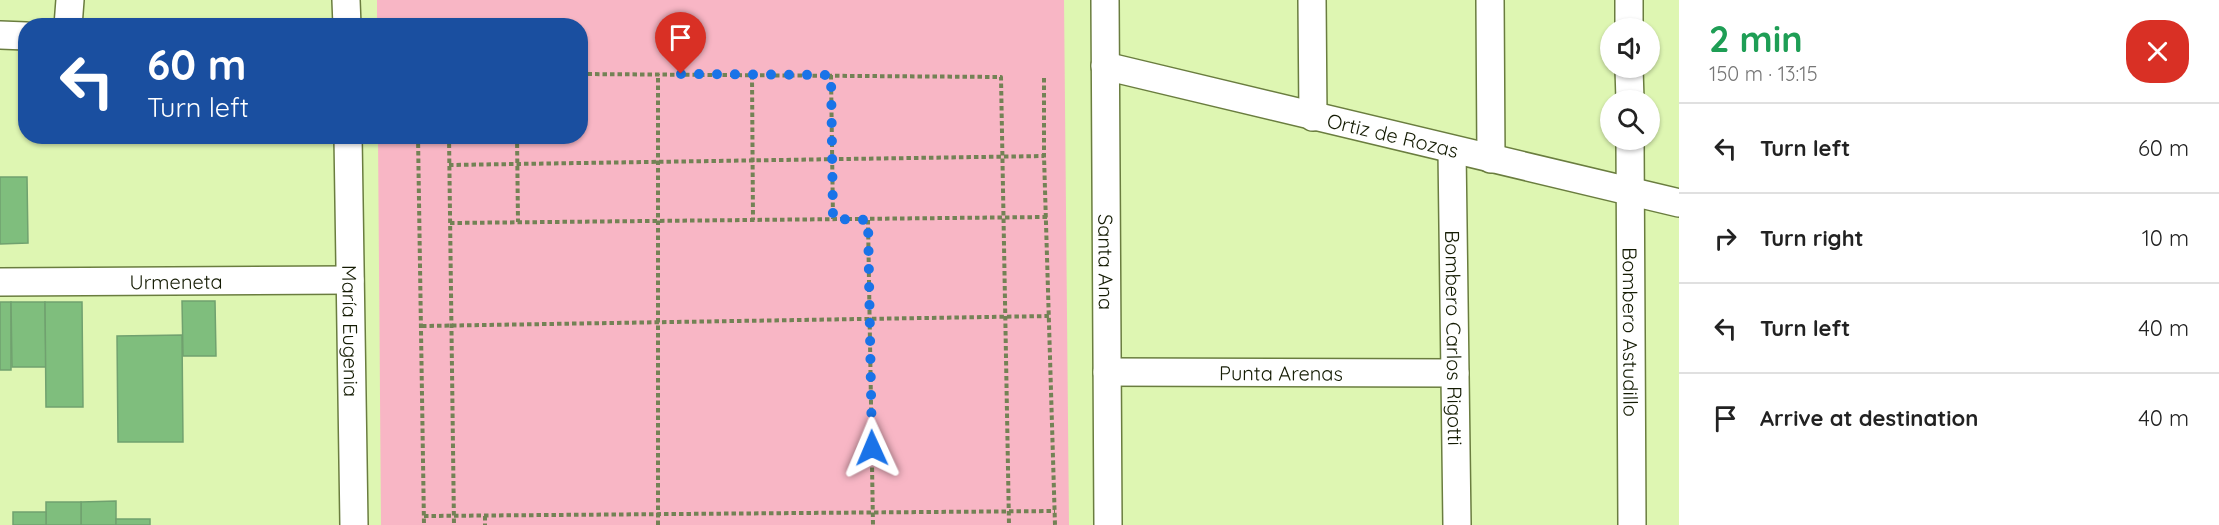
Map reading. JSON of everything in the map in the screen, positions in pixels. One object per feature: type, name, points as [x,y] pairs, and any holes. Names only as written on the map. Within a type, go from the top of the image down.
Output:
[{"type":"street","points":[[69,18],[70,0]]},
{"type":"street","points":[[346,0],[347,18]]},
{"type":"street","name":"Santa Ana","points":[[1105,0],[1108,525]]},
{"type":"street","points":[[1312,0],[1313,117]]},
{"type":"street","points":[[1490,0],[1491,159]]},
{"type":"street","points":[[1629,0],[1629,18]]},
{"type":"street","points":[[0,35],[18,36]]},
{"type":"street","name":"Ortiz de Rozas","points":[[1106,66],[1679,203]]},
{"type":"street","name":"María Eugenia","points":[[348,144],[354,525]]},
{"type":"street","name":"Bombero Carlos Rigotti","points":[[1452,150],[1457,525]]},
{"type":"street","name":"Bombero Astudillo","points":[[1630,150],[1632,525]]},
{"type":"street","name":"Urmeneta","points":[[0,282],[350,280]]},
{"type":"street","name":"Punta Arenas","points":[[1107,372],[1455,373]]},
{"type":"path","points":[[588,74],[1001,76],[1009,525]]},
{"type":"path","points":[[658,74],[658,525]]},
{"type":"path","points":[[752,75],[753,220]]},
{"type":"path","points":[[831,75],[833,219]]},
{"type":"path","points":[[1044,78],[1044,156],[1055,525]]},
{"type":"path","points":[[418,144],[424,525]]},
{"type":"path","points":[[449,144],[454,525]]},
{"type":"path","points":[[517,144],[518,222]]},
{"type":"path","points":[[449,165],[1044,156]]},
{"type":"path","points":[[450,223],[1047,217]]},
{"type":"path","points":[[868,220],[873,525]]},
{"type":"path","points":[[422,326],[1050,315]]},
{"type":"path","points":[[424,516],[1055,511]]},
{"type":"path","points":[[485,516],[485,525]]},
{"type":"shaded area","points":[[377,0],[1064,0],[1069,525],[381,525],[378,144],[588,144],[588,18],[377,18]]},
{"type":"building","points":[[0,177],[27,177],[28,243],[0,244]]},
{"type":"building","points":[[182,301],[215,301],[216,356],[183,356]]},
{"type":"building","points":[[0,302],[11,302],[11,370],[0,370]]},
{"type":"building","points":[[11,302],[45,302],[46,367],[12,367]]},
{"type":"building","points":[[45,302],[82,302],[83,407],[46,407]]},
{"type":"building","points":[[182,335],[183,442],[118,442],[117,336]]},
{"type":"building","points":[[116,501],[116,525],[81,525],[81,502]]},
{"type":"building","points":[[46,502],[81,502],[81,525],[46,525]]},
{"type":"building","points":[[13,512],[46,512],[46,525],[13,525]]},
{"type":"building","points":[[116,519],[150,519],[150,525],[116,525]]},
{"type":"route","points":[[681,74],[831,75],[833,219],[868,220],[872,448]]}]
